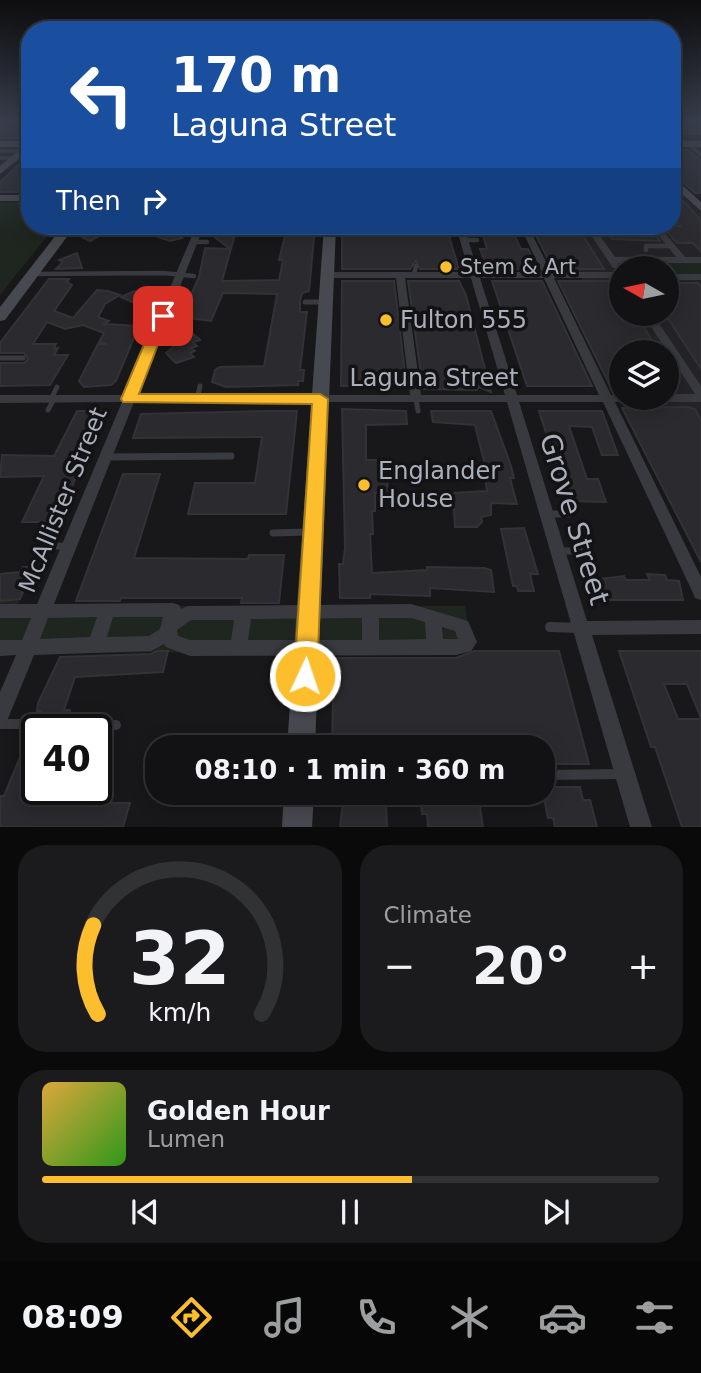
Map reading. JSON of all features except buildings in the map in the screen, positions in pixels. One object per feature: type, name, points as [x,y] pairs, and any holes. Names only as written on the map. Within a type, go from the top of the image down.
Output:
[{"type":"street","points":[[681,186],[696,197],[701,208]]},
{"type":"street","points":[[0,198],[21,198]]},
{"type":"street","points":[[0,317],[62,235]]},
{"type":"street","name":"McAllister Street","points":[[0,715],[196,235]]},
{"type":"street","points":[[303,735],[329,235]]},
{"type":"street","name":"Grove Street","points":[[462,235],[641,827]]},
{"type":"street","points":[[528,235],[582,337],[607,398],[701,593]]},
{"type":"street","points":[[595,235],[609,256]]},
{"type":"street","points":[[662,235],[683,260]]},
{"type":"street","points":[[679,260],[701,260]]},
{"type":"street","points":[[327,275],[400,275],[415,271],[474,275],[609,274]]},
{"type":"street","points":[[400,275],[417,405]]},
{"type":"street","points":[[679,278],[700,279]]},
{"type":"street","points":[[655,326],[701,397]]},
{"type":"street","name":"Laguna Street","points":[[0,399],[320,399],[417,405],[512,398],[701,397]]},
{"type":"street","points":[[0,611],[173,610],[169,629],[172,642],[180,646],[461,647],[468,642],[462,626],[411,611],[260,611],[243,615],[188,613],[169,629],[151,643],[0,648]]},
{"type":"street","points":[[96,646],[107,611]]},
{"type":"street","points":[[370,646],[371,611]]},
{"type":"street","points":[[239,647],[243,615]]},
{"type":"street","points":[[433,617],[435,647]]},
{"type":"street","points":[[581,628],[701,627]]},
{"type":"street","points":[[297,827],[298,805]]},
{"type":"lane","points":[[464,240],[477,240]]},
{"type":"lane","points":[[193,242],[207,242]]},
{"type":"lane","points":[[646,250],[646,246],[671,246]]},
{"type":"lane","points":[[32,274],[194,276]]},
{"type":"lane","points":[[305,302],[326,302]]},
{"type":"lane","points":[[144,315],[163,316]]},
{"type":"lane","points":[[0,358],[23,358]]},
{"type":"lane","points":[[197,399],[200,386]]},
{"type":"lane","points":[[105,457],[231,456]]},
{"type":"lane","points":[[547,514],[569,514]]},
{"type":"lane","points":[[272,533],[313,532]]},
{"type":"lane","points":[[44,546],[69,546]]},
{"type":"lane","points":[[558,551],[580,551]]},
{"type":"lane","points":[[551,627],[581,628]]},
{"type":"lane","points":[[0,724],[21,724]]},
{"type":"lane","points":[[112,725],[116,725]]},
{"type":"lane","points":[[555,775],[625,774]]},
{"type":"shaded area","points":[[681,194],[701,212],[701,452],[681,452],[657,410],[679,410],[679,340],[617,340],[609,326],[679,326],[679,256],[609,256],[609,326],[557,235],[681,235]]},
{"type":"shaded area","points":[[0,202],[21,202],[21,235],[48,235],[0,295]]},
{"type":"shaded area","points":[[679,262],[701,262],[701,275],[679,275]]},
{"type":"shaded area","points":[[20,599],[18,606],[465,606],[472,651],[0,653],[0,602]]},
{"type":"place","name":"Stem & Art","points":[[446,267]]},
{"type":"place","name":"Fulton 555","points":[[386,320]]},
{"type":"place","name":"Englander House","points":[[364,485]]},
{"type":"route","points":[[163,316],[129,399],[320,399],[305,676]]}]
